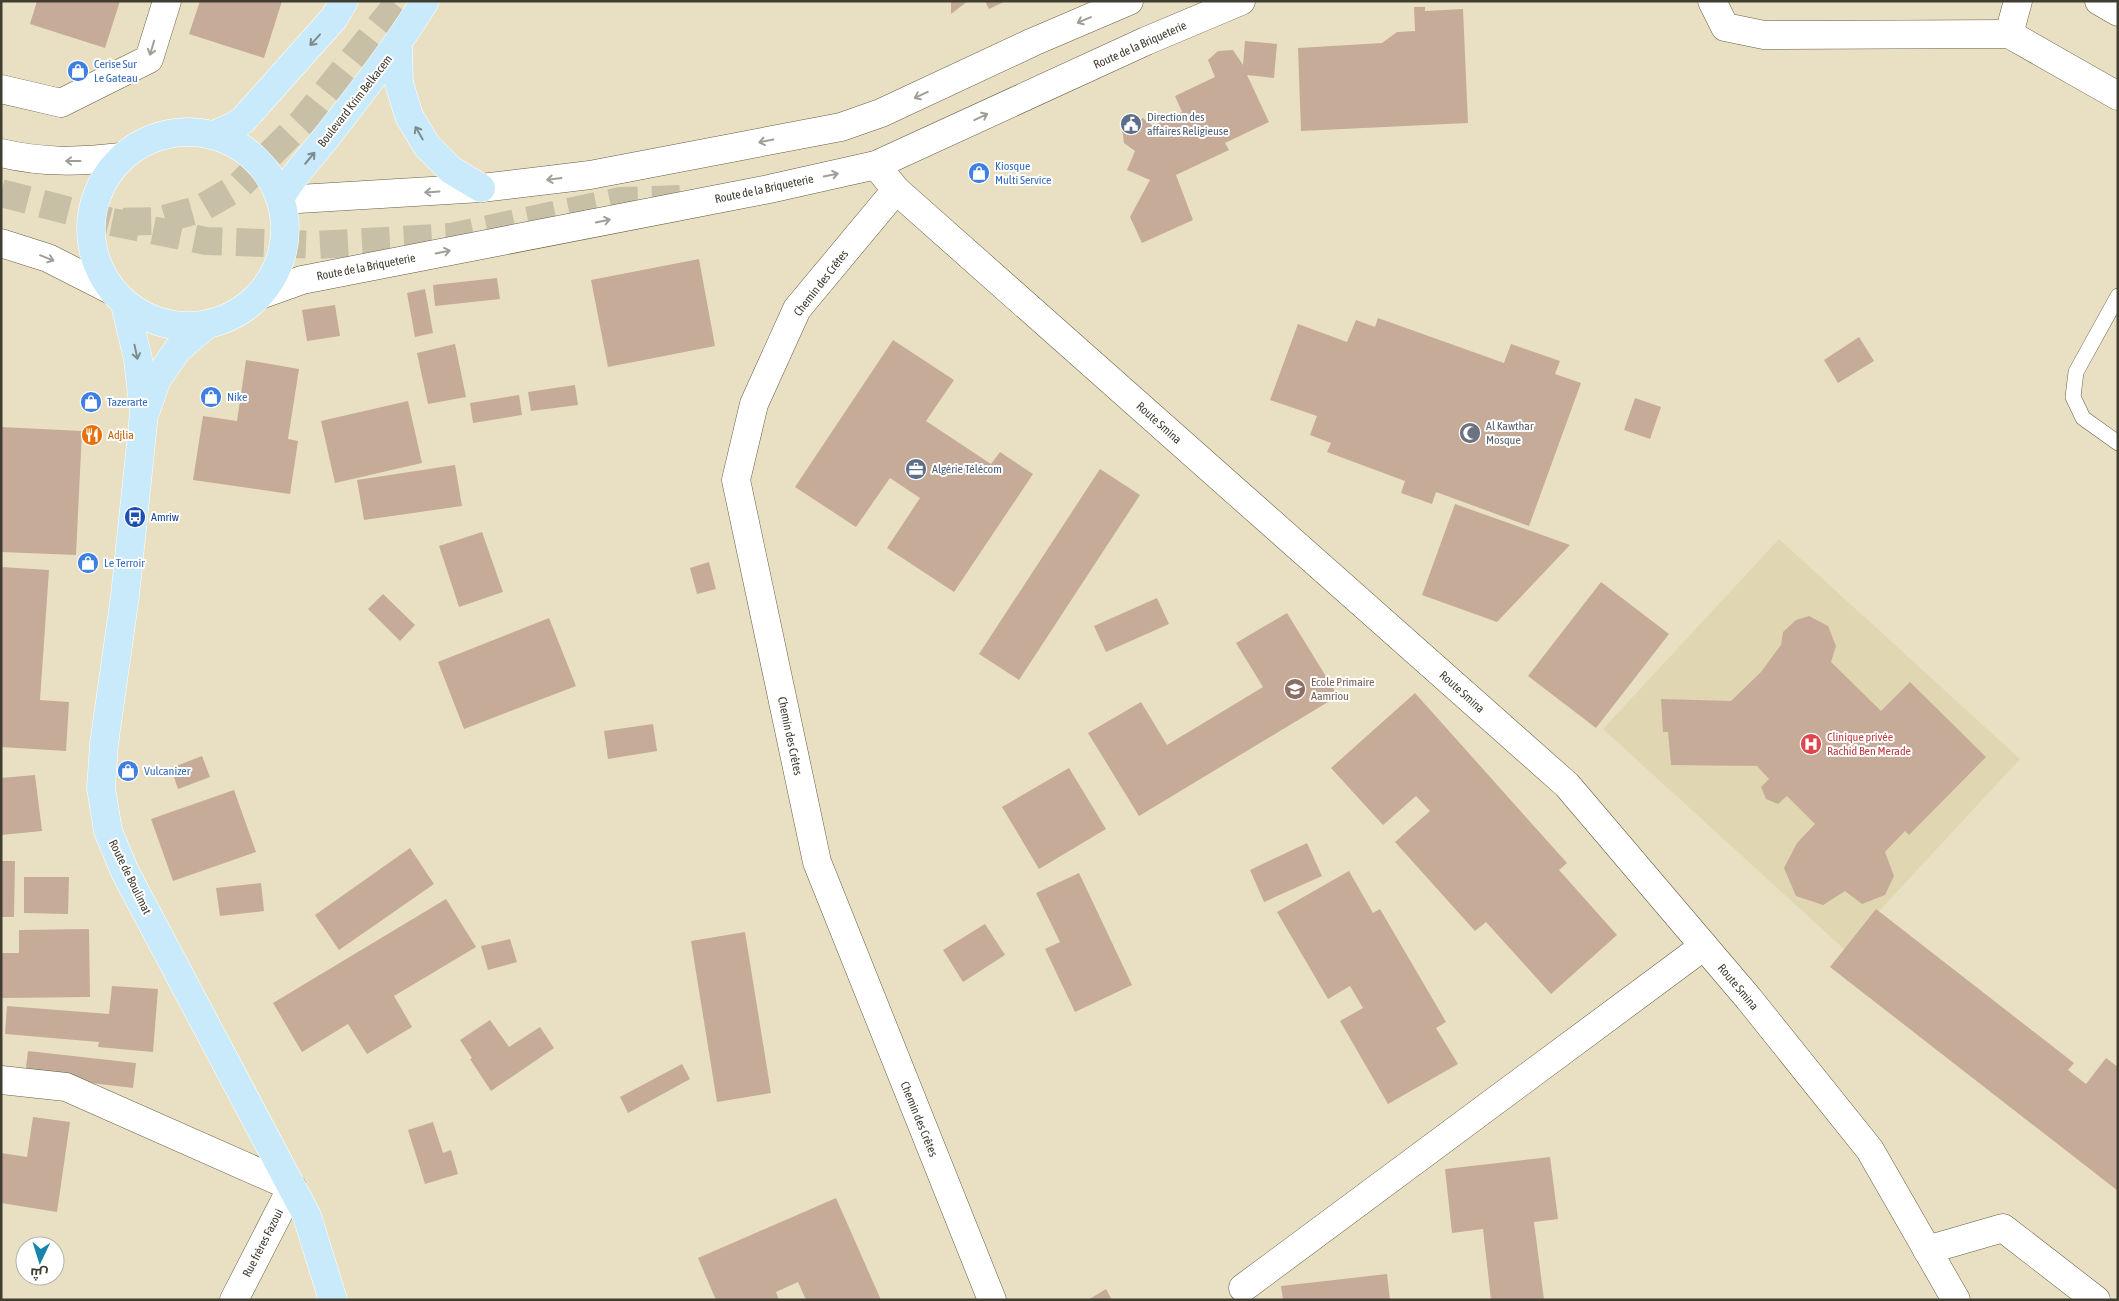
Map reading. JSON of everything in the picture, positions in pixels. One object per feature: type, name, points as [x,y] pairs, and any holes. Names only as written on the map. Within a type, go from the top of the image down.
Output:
[{"type":"main road","points":[[214,135],[234,126],[242,120],[334,18],[344,1]]},
{"type":"main road","name":"Boulevard Krim Belkacem","points":[[281,199],[288,184],[314,154],[398,44],[425,1]]},
{"type":"main road","points":[[398,44],[399,83],[409,116],[427,146],[451,170],[481,188]]},
{"type":"main road","points":[[190,131],[214,135],[232,142],[248,152],[268,172],[281,199],[286,225],[284,251],[275,275],[260,295],[236,315],[206,325],[185,327],[164,324],[144,316],[119,298],[99,271],[92,247],[90,222],[95,198],[105,176],[122,157],[142,142],[165,134],[190,131]]},
{"type":"main road","name":"Route de Boulimat","points":[[119,298],[138,359],[144,414],[126,596],[104,744],[101,788],[108,831],[134,889],[307,1216],[333,1300]]},
{"type":"main road","name":"Route de Boulimat","points":[[144,414],[156,379],[178,349],[206,325]]},
{"type":"street","points":[[1,90],[61,103],[149,59],[167,1]]},
{"type":"street","points":[[281,199],[481,188],[590,175],[840,127],[881,114],[1033,42],[1129,1]]},
{"type":"street","name":"Route de la Briqueterie","points":[[260,295],[302,280],[736,195],[876,165],[1146,41],[1241,1]]},
{"type":"street","points":[[1712,1],[1725,26],[1764,35],[2009,34],[2118,96]]},
{"type":"street","points":[[2009,34],[2018,1]]},
{"type":"street","points":[[2099,1],[2118,12]]},
{"type":"street","points":[[1,153],[28,159],[76,162],[122,157]]},
{"type":"street","name":"Route Smina","points":[[876,165],[896,190],[1567,785],[1704,946],[1870,1150],[1956,1300]]},
{"type":"street","name":"Chemin des Crêtes","points":[[896,190],[797,309],[754,404],[736,480],[817,862],[992,1300]]},
{"type":"street","points":[[1,243],[48,258],[119,298]]},
{"type":"street","points":[[1243,1288],[1704,946]]},
{"type":"street","points":[[1,1080],[66,1087],[292,1187]]},
{"type":"street","name":"Rue frères Fazoui","points":[[234,1300],[292,1187]]},
{"type":"street","points":[[1928,1250],[2003,1228],[2096,1300]]},
{"type":"lane","points":[[2118,296],[2076,372],[2073,397],[2083,418],[2118,443]]},
{"type":"shaded area","name":"Clinique privée Rachid Ben Merade","points":[[1779,539],[2020,759],[1844,949],[1603,729]]},
{"type":"building","points":[[37,1],[120,1],[105,48],[30,24]]},
{"type":"building","points":[[200,1],[282,1],[264,58],[189,34]]},
{"type":"building","points":[[951,1],[968,1],[951,14]]},
{"type":"building","points":[[985,1],[1006,1],[989,9]]},
{"type":"building","points":[[1414,7],[1425,7],[1425,11],[1463,9],[1468,123],[1301,131],[1298,48],[1382,43],[1397,32],[1415,31]]},
{"type":"building","points":[[1245,41],[1277,44],[1274,78],[1247,75],[1269,122],[1225,143],[1229,150],[1176,175],[1193,220],[1142,243],[1130,217],[1150,180],[1127,170],[1135,151],[1124,143],[1122,129],[1143,118],[1153,126],[1182,112],[1175,96],[1215,77],[1208,60],[1218,51],[1233,50],[1243,65]]},
{"type":"building","points":[[699,259],[715,346],[608,367],[591,280]]},
{"type":"building","points":[[497,278],[500,299],[435,306],[433,285]]},
{"type":"building","points":[[425,289],[433,333],[415,337],[407,293]]},
{"type":"building","points":[[335,305],[340,336],[307,341],[302,310]]},
{"type":"building","points":[[1378,318],[1504,363],[1511,344],[1560,361],[1555,374],[1581,383],[1529,526],[1436,492],[1432,504],[1401,493],[1405,481],[1327,452],[1331,443],[1310,435],[1317,416],[1270,400],[1298,324],[1347,342],[1356,320],[1375,327]]},
{"type":"building","points":[[1859,337],[1874,361],[1838,383],[1824,360]]},
{"type":"building","name":"Algérie Télécom","points":[[893,340],[954,380],[926,421],[991,464],[1000,452],[1033,474],[954,592],[887,548],[920,498],[890,478],[856,527],[795,487]]},
{"type":"building","points":[[455,344],[466,397],[428,404],[417,353]]},
{"type":"building","points":[[246,360],[299,369],[288,439],[298,441],[290,494],[193,480],[203,416],[237,421]]},
{"type":"building","points":[[575,385],[578,405],[531,411],[528,392]]},
{"type":"building","points":[[519,395],[522,415],[473,423],[470,403]]},
{"type":"building","points":[[1635,398],[1661,407],[1650,439],[1624,430]]},
{"type":"building","points":[[408,401],[422,463],[335,483],[321,421]]},
{"type":"building","points":[[1,427],[82,431],[76,555],[1,552]]},
{"type":"building","points":[[455,465],[462,506],[364,520],[357,480]]},
{"type":"building","points":[[1100,469],[1140,495],[1019,680],[979,654]]},
{"type":"building","points":[[1455,504],[1570,545],[1497,622],[1422,595]]},
{"type":"building","points":[[482,532],[503,592],[459,607],[439,546]]},
{"type":"building","points":[[709,562],[716,589],[697,594],[690,568]]},
{"type":"building","points":[[1,567],[49,570],[40,700],[69,702],[66,751],[1,747]]},
{"type":"building","points":[[1601,582],[1669,634],[1596,728],[1528,676]]},
{"type":"building","points":[[383,594],[415,625],[400,641],[368,609]]},
{"type":"building","points":[[1157,598],[1169,624],[1106,652],[1094,626]]},
{"type":"building","points":[[1287,613],[1338,696],[1139,816],[1088,733],[1141,702],[1167,745],[1263,687],[1236,643]]},
{"type":"building","points":[[1809,616],[1828,626],[1836,646],[1831,662],[1881,711],[1910,682],[1986,757],[1909,835],[1905,831],[1885,852],[1894,876],[1885,895],[1862,904],[1845,891],[1823,905],[1796,896],[1784,868],[1797,843],[1815,824],[1787,796],[1778,804],[1766,799],[1761,787],[1769,779],[1757,766],[1671,765],[1668,732],[1663,732],[1661,699],[1731,701],[1761,672],[1781,645],[1783,632],[1796,620]]},
{"type":"building","points":[[549,618],[576,686],[464,729],[438,662]]},
{"type":"building","points":[[1415,693],[1567,863],[1559,870],[1617,935],[1551,994],[1486,922],[1475,931],[1395,842],[1430,811],[1416,796],[1383,825],[1331,768]]},
{"type":"building","points":[[653,724],[657,751],[608,759],[604,731]]},
{"type":"building","points":[[202,756],[210,777],[178,789],[171,768]]},
{"type":"building","points":[[1069,768],[1106,829],[1039,869],[1002,807]]},
{"type":"building","points":[[35,775],[42,831],[1,835],[1,778]]},
{"type":"building","points":[[234,790],[256,852],[173,881],[151,819]]},
{"type":"building","points":[[1307,843],[1322,876],[1264,902],[1250,870]]},
{"type":"building","points":[[410,848],[434,884],[339,950],[315,915]]},
{"type":"building","points":[[1,861],[15,861],[14,917],[1,917]]},
{"type":"building","points":[[1349,871],[1373,913],[1380,909],[1446,1022],[1436,1028],[1458,1064],[1388,1104],[1340,1021],[1363,1008],[1350,986],[1328,999],[1277,912]]},
{"type":"building","points":[[1079,873],[1132,985],[1075,1012],[1045,949],[1060,942],[1036,893]]},
{"type":"building","points":[[24,877],[69,877],[68,914],[24,913]]},
{"type":"building","points":[[261,883],[264,911],[220,916],[216,888]]},
{"type":"building","points":[[446,899],[476,947],[394,996],[412,1027],[367,1054],[348,1024],[302,1052],[273,1003]]},
{"type":"building","points":[[1876,909],[2074,1063],[2068,1070],[2086,1084],[2106,1058],[2118,1067],[2118,1191],[1830,967]]},
{"type":"building","points":[[985,924],[1005,955],[963,982],[943,950]]},
{"type":"building","points":[[89,929],[90,997],[1,998],[1,953],[19,953],[19,930]]},
{"type":"building","points":[[745,932],[771,1093],[717,1102],[691,941]]},
{"type":"building","points":[[510,939],[517,962],[488,970],[481,946]]},
{"type":"building","points":[[112,986],[158,989],[153,1052],[98,1047],[99,1042],[5,1034],[7,1006],[109,1014]]},
{"type":"building","points":[[490,1020],[509,1047],[540,1027],[554,1048],[491,1091],[460,1040]]},
{"type":"building","points":[[28,1051],[136,1063],[133,1088],[25,1075]]},
{"type":"building","points":[[682,1064],[690,1079],[628,1113],[620,1097]]},
{"type":"building","points":[[33,1117],[70,1122],[57,1212],[1,1203],[1,1153],[27,1157]]},
{"type":"building","points":[[433,1122],[443,1153],[451,1150],[458,1174],[425,1184],[408,1130]]},
{"type":"building","points":[[1550,1157],[1558,1219],[1534,1222],[1544,1300],[1491,1300],[1483,1229],[1452,1233],[1445,1169]]},
{"type":"building","points":[[836,1198],[881,1300],[806,1300],[798,1282],[776,1292],[779,1300],[716,1300],[698,1258]]},
{"type":"building","points":[[1387,1274],[1390,1300],[1283,1300],[1281,1286]]},
{"type":"building","points":[[1106,1289],[1112,1300],[1088,1300]]},
{"type":"tunnel","points":[[1,193],[112,222],[157,221],[200,209],[238,187],[303,121],[400,1]]},
{"type":"tunnel","points":[[112,222],[206,241],[317,245],[451,237],[620,201],[682,199]]},
{"type":"place","name":"Cerise Sur Le Gateau","points":[[78,71]]},
{"type":"place","name":"Direction des affaires Religieuse","points":[[1131,124]]},
{"type":"place","name":"Kiosque Multi Service","points":[[979,173]]},
{"type":"place","name":"Nike","points":[[211,397]]},
{"type":"place","name":"Tazerarte","points":[[91,402]]},
{"type":"place","name":"Al Kawthar Mosque","points":[[1470,433]]},
{"type":"place","name":"Adjlia","points":[[92,435]]},
{"type":"place","name":"Algérie Télécom","points":[[916,469]]},
{"type":"place","name":"Amriw","points":[[135,517]]},
{"type":"place","name":"Le Terroir","points":[[88,563]]},
{"type":"place","name":"Ecole Primaire Aamriou","points":[[1295,689]]},
{"type":"place","name":"Clinique privée Rachid Ben Merade","points":[[1811,744]]},
{"type":"place","name":"Vulcanizer","points":[[128,771]]}]
